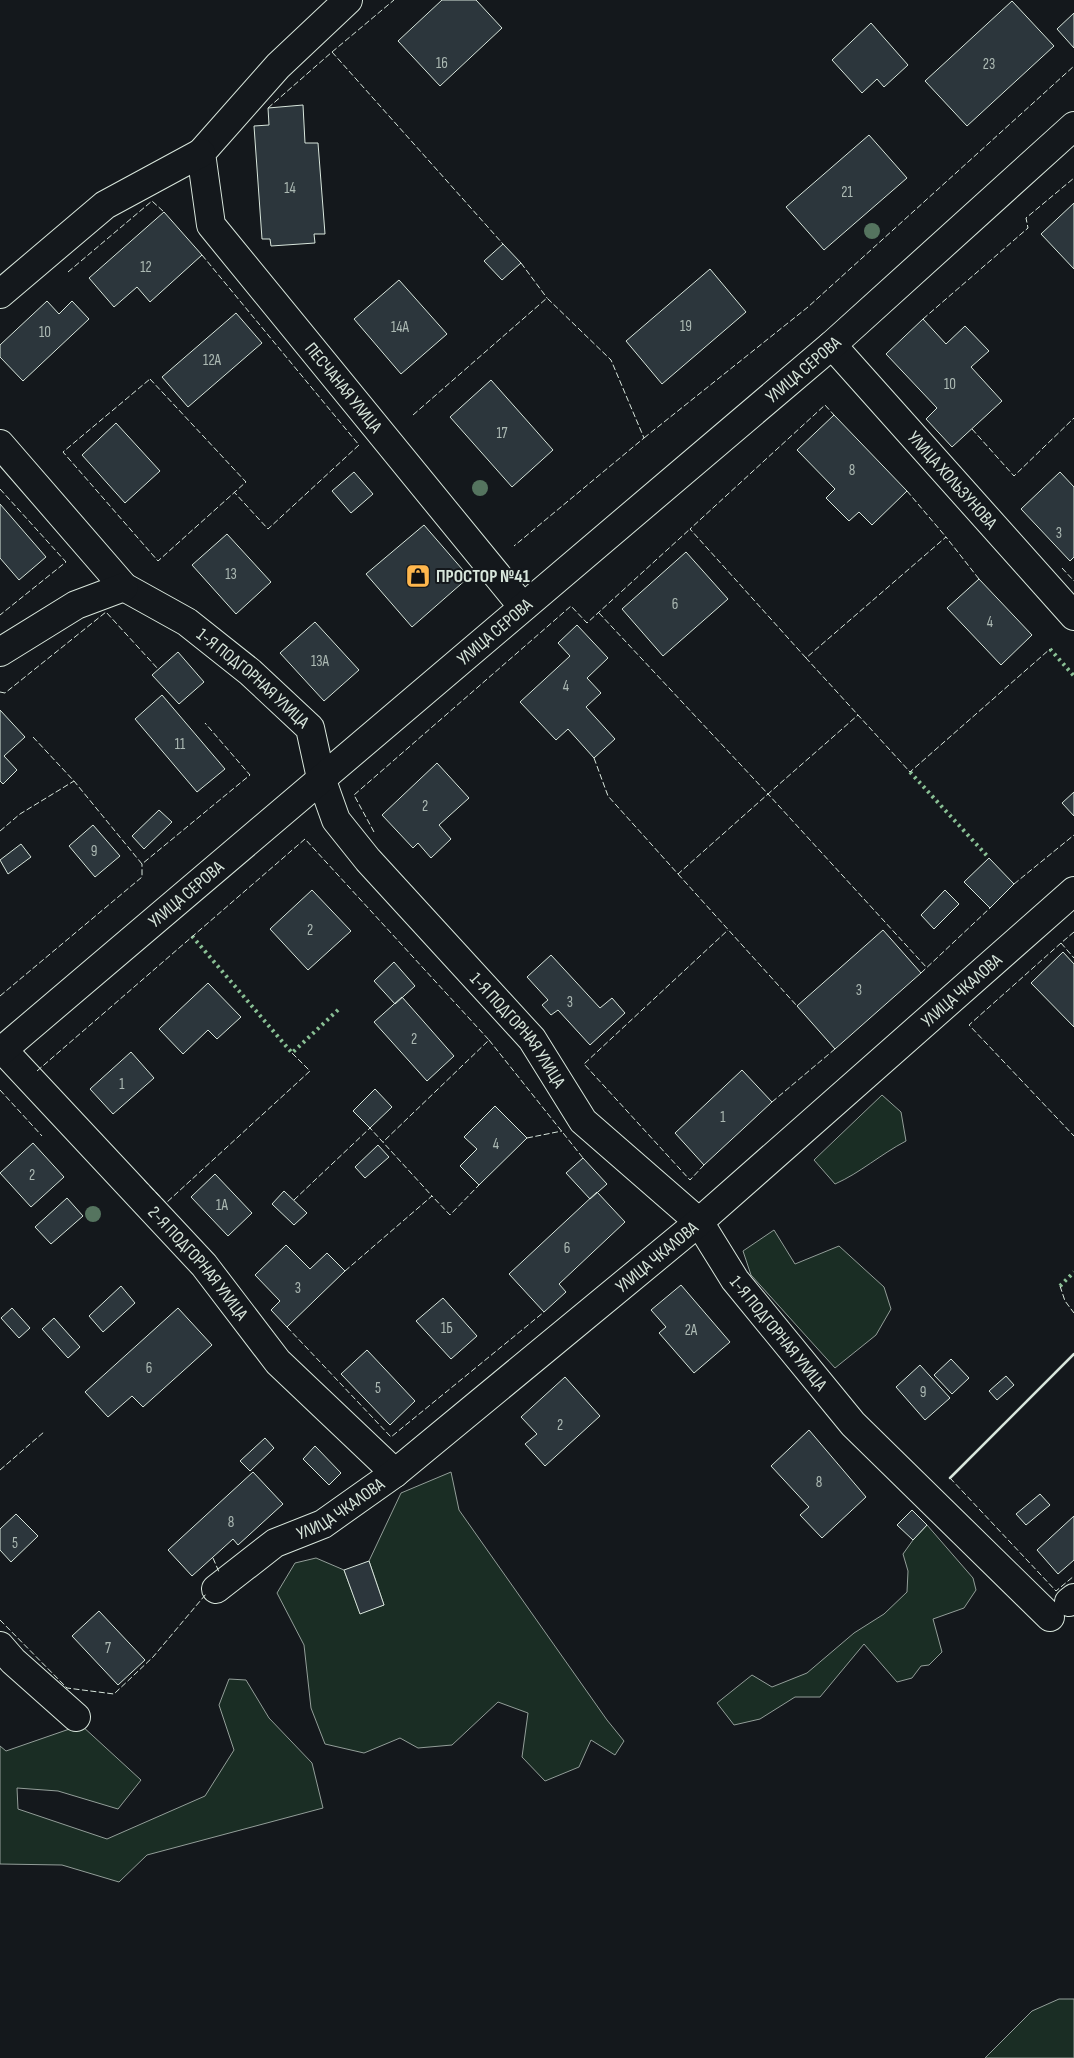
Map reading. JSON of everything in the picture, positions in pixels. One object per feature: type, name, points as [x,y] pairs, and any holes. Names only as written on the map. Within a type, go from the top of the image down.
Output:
[{"type":"street","points":[[0,294],[105,205],[201,153],[278,66],[348,0]]},
{"type":"street","name":"УЛИЦА СЕРОВА","points":[[2,1051],[321,778],[832,346],[1074,126]]},
{"type":"street","name":"ПЕСЧАНАЯ УЛИЦА","points":[[201,153],[211,225],[524,607]]},
{"type":"street","name":"УЛИЦА ХОЛЬЗУНОВА","points":[[832,346],[1074,616]]},
{"type":"street","name":"1-Я ПОДГОРНАЯ УЛИЦА","points":[[0,444],[124,588],[187,622],[250,672],[310,728],[321,778],[336,820],[368,860],[532,1039],[583,1121],[699,1222],[735,1280],[853,1424],[1064,1605]]},
{"type":"street","points":[[0,652],[76,605],[124,588]]},
{"type":"street","name":"УЛИЦА ЧКАЛОВА","points":[[216,1589],[276,1542],[323,1524],[395,1473],[699,1222],[1074,890]]},
{"type":"street","name":"2-Я ПОДГОРНАЯ УЛИЦА","points":[[2,1051],[204,1265],[278,1362],[395,1473]]},
{"type":"street","points":[[0,1646],[13,1661],[76,1717]]},
{"type":"green space","points":[[882,1095],[901,1112],[906,1141],[835,1184],[814,1160]]},
{"type":"green space","points":[[774,1230],[795,1264],[839,1246],[884,1287],[891,1309],[876,1335],[835,1368],[751,1275],[743,1251]]},
{"type":"green space","points":[[451,1472],[459,1510],[607,1720],[624,1741],[615,1755],[591,1740],[579,1767],[545,1781],[522,1757],[528,1713],[498,1702],[452,1745],[418,1748],[400,1738],[364,1753],[325,1744],[311,1708],[304,1645],[277,1593],[295,1563],[316,1558],[344,1570],[360,1613],[384,1605],[369,1561],[401,1493]]},
{"type":"green space","points":[[927,1525],[973,1578],[976,1590],[964,1608],[933,1619],[942,1652],[929,1665],[921,1666],[912,1678],[897,1682],[864,1644],[820,1697],[795,1697],[760,1719],[734,1725],[717,1703],[752,1675],[772,1687],[807,1673],[854,1633],[884,1614],[907,1592],[908,1571],[903,1554]]},
{"type":"green space","points":[[229,1679],[246,1680],[269,1718],[312,1763],[323,1808],[147,1855],[119,1882],[62,1865],[0,1864],[0,1746],[6,1751],[81,1725],[141,1780],[118,1809],[58,1791],[17,1788],[18,1809],[107,1839],[205,1796],[234,1750],[219,1705]]},
{"type":"green space","points":[[1059,1999],[1074,1999],[1074,2058],[985,2058],[1032,2011]]},
{"type":"building","points":[[442,0],[476,0],[502,28],[440,86],[398,41]]},
{"type":"building","points":[[1012,1],[1054,46],[967,126],[925,81]]},
{"type":"building","points":[[1074,13],[1074,48],[1057,29]]},
{"type":"building","points":[[871,23],[908,65],[884,87],[877,79],[862,93],[832,60]]},
{"type":"building","points":[[303,105],[305,143],[318,143],[325,234],[314,234],[315,243],[271,246],[270,239],[262,239],[254,126],[269,125],[268,108]]},
{"type":"building","points":[[869,135],[907,178],[824,250],[786,207]]},
{"type":"building","points":[[1074,203],[1074,269],[1041,234]]},
{"type":"building","points":[[164,212],[202,255],[150,302],[137,287],[114,307],[89,278]]},
{"type":"building","points":[[503,244],[521,263],[502,280],[484,261]]},
{"type":"building","points":[[710,269],[746,312],[662,384],[626,341]]},
{"type":"building","points":[[399,280],[447,334],[401,374],[354,319]]},
{"type":"building","points":[[47,301],[59,314],[72,301],[89,319],[23,381],[0,357],[0,345]]},
{"type":"building","points":[[236,313],[262,343],[188,407],[162,377]]},
{"type":"building","points":[[923,319],[946,344],[965,326],[989,351],[971,367],[1002,401],[952,447],[926,419],[937,408],[886,354]]},
{"type":"building","points":[[491,380],[553,450],[512,487],[450,417]]},
{"type":"building","points":[[834,415],[907,491],[872,525],[859,512],[849,521],[826,498],[835,489],[797,450]]},
{"type":"building","points":[[116,423],[160,471],[125,503],[82,455]]},
{"type":"building","points":[[354,472],[373,494],[351,513],[332,491]]},
{"type":"building","points":[[1060,472],[1074,487],[1074,557],[1070,561],[1021,509]]},
{"type":"building","points":[[0,504],[46,557],[19,580],[0,558]]},
{"type":"building","name":"ПРОСТОР №41","points":[[424,525],[469,577],[412,627],[366,574]]},
{"type":"building","points":[[227,534],[271,582],[236,614],[192,565]]},
{"type":"building","points":[[686,552],[728,599],[663,656],[622,609]]},
{"type":"building","points":[[979,579],[1032,635],[1001,665],[947,608]]},
{"type":"building","points":[[315,622],[359,670],[324,701],[280,653]]},
{"type":"building","points":[[577,625],[608,658],[587,678],[601,693],[586,707],[615,739],[594,758],[568,729],[556,740],[520,702],[570,656],[558,643]]},
{"type":"building","points":[[178,652],[204,682],[179,704],[152,675]]},
{"type":"building","points":[[162,695],[225,769],[197,792],[135,719]]},
{"type":"building","points":[[0,710],[25,737],[4,756],[17,770],[3,784],[0,781]]},
{"type":"building","points":[[437,763],[469,798],[439,825],[451,839],[431,858],[418,843],[413,848],[382,815]]},
{"type":"building","points":[[1074,792],[1074,816],[1062,803]]},
{"type":"building","points":[[159,810],[172,822],[144,849],[132,836]]},
{"type":"building","points":[[93,825],[120,856],[95,877],[69,846]]},
{"type":"building","points":[[21,844],[31,857],[8,874],[0,860]]},
{"type":"building","points":[[989,858],[1014,884],[990,908],[964,882]]},
{"type":"building","points":[[312,890],[351,931],[308,970],[270,929]]},
{"type":"building","points":[[945,890],[959,904],[934,929],[921,915]]},
{"type":"building","points":[[883,930],[921,973],[835,1049],[797,1006]]},
{"type":"building","points":[[1063,952],[1074,964],[1074,1027],[1031,983]]},
{"type":"building","points":[[551,955],[600,1008],[612,998],[625,1013],[590,1045],[558,1010],[551,1015],[542,1005],[548,1000],[527,977]]},
{"type":"building","points":[[394,962],[415,986],[395,1004],[374,981]]},
{"type":"building","points":[[208,983],[241,1017],[217,1039],[208,1030],[183,1054],[159,1029]]},
{"type":"building","points":[[402,997],[454,1056],[427,1081],[374,1022]]},
{"type":"building","points":[[131,1052],[154,1078],[113,1114],[90,1089]]},
{"type":"building","points":[[742,1070],[772,1102],[704,1165],[675,1133]]},
{"type":"building","points":[[375,1089],[392,1107],[370,1128],[353,1111]]},
{"type":"building","points":[[495,1106],[527,1138],[479,1185],[460,1166],[477,1149],[464,1137]]},
{"type":"building","points":[[33,1143],[64,1177],[31,1207],[0,1173]]},
{"type":"building","points":[[378,1145],[389,1157],[365,1178],[355,1167]]},
{"type":"building","points":[[583,1158],[607,1184],[590,1199],[566,1173]]},
{"type":"building","points":[[215,1174],[252,1213],[228,1236],[191,1197]]},
{"type":"building","points":[[284,1191],[307,1213],[294,1225],[272,1204]]},
{"type":"building","points":[[597,1192],[625,1222],[559,1284],[566,1292],[544,1312],[509,1274]]},
{"type":"building","points":[[67,1198],[83,1216],[51,1244],[35,1227]]},
{"type":"building","points":[[286,1245],[310,1269],[327,1253],[345,1271],[287,1327],[271,1310],[280,1301],[255,1275]]},
{"type":"building","points":[[681,1285],[730,1342],[694,1373],[659,1333],[666,1327],[651,1310]]},
{"type":"building","points":[[121,1286],[135,1303],[103,1332],[89,1316]]},
{"type":"building","points":[[443,1298],[477,1336],[451,1359],[416,1321]]},
{"type":"building","points":[[12,1308],[30,1328],[19,1338],[1,1318]]},
{"type":"building","points":[[178,1308],[212,1345],[143,1407],[132,1396],[108,1417],[85,1392]]},
{"type":"building","points":[[54,1318],[80,1347],[68,1358],[42,1329]]},
{"type":"building","points":[[367,1350],[415,1401],[390,1425],[341,1374]]},
{"type":"building","points":[[951,1359],[969,1378],[952,1394],[934,1375]]},
{"type":"building","points":[[920,1365],[950,1398],[925,1420],[896,1387]]},
{"type":"building","points":[[1006,1376],[1014,1385],[997,1400],[989,1391]]},
{"type":"building","points":[[565,1377],[600,1416],[545,1466],[525,1444],[537,1434],[521,1417]]},
{"type":"building","points":[[809,1430],[866,1497],[822,1538],[800,1515],[809,1507],[771,1466]]},
{"type":"building","points":[[265,1438],[274,1448],[250,1471],[240,1461]]},
{"type":"building","points":[[315,1446],[341,1473],[329,1485],[303,1459]]},
{"type":"building","points":[[253,1472],[283,1504],[238,1545],[233,1539],[192,1576],[168,1550]]},
{"type":"building","points":[[1040,1494],[1050,1505],[1026,1525],[1016,1514]]},
{"type":"building","points":[[912,1510],[927,1525],[913,1540],[897,1525]]},
{"type":"building","points":[[16,1514],[38,1536],[11,1562],[0,1550],[0,1529]]},
{"type":"building","points":[[1074,1516],[1074,1560],[1058,1574],[1037,1550]]},
{"type":"building","points":[[369,1561],[384,1605],[360,1614],[344,1570]]},
{"type":"building","points":[[99,1611],[145,1660],[118,1685],[72,1636]]},
{"type":"hedge","points":[[1050,649],[1074,676]]},
{"type":"hedge","points":[[910,772],[989,858]]},
{"type":"hedge","points":[[192,936],[292,1053],[339,1009]]},
{"type":"hedge","points":[[1060,1286],[1074,1272]]},
{"type":"fence","points":[[332,52],[394,0]]},
{"type":"fence","points":[[268,108],[332,52],[503,244]]},
{"type":"fence","points":[[644,438],[808,307],[1074,66]]},
{"type":"fence","points":[[923,319],[1028,228],[1026,218],[1074,178]]},
{"type":"fence","points":[[68,272],[152,201],[164,212]]},
{"type":"fence","points":[[202,255],[359,445],[268,529],[234,492]]},
{"type":"fence","points":[[521,263],[547,298]]},
{"type":"fence","points":[[413,415],[547,298],[611,360],[644,438],[514,546]]},
{"type":"fence","points":[[150,379],[246,482],[158,561],[63,452],[150,379]]},
{"type":"fence","points":[[806,658],[690,529],[825,405],[834,415]]},
{"type":"fence","points":[[972,429],[1014,476],[1074,418]]},
{"type":"fence","points":[[0,489],[66,562],[0,615]]},
{"type":"fence","points":[[907,491],[946,537]]},
{"type":"fence","points":[[374,832],[354,795],[571,606],[587,623],[690,529]]},
{"type":"fence","points":[[979,579],[946,537],[806,658],[910,772],[1050,649]]},
{"type":"fence","points":[[1062,568],[1074,581]]},
{"type":"fence","points":[[0,692],[5,693],[106,612],[158,669]]},
{"type":"fence","points":[[599,613],[768,794],[858,715]]},
{"type":"fence","points":[[33,737],[74,781],[142,864],[250,775],[205,723]]},
{"type":"fence","points":[[594,758],[608,796],[678,874],[768,794],[927,968]]},
{"type":"fence","points":[[0,831],[20,814],[74,781]]},
{"type":"fence","points":[[1014,884],[1074,835]]},
{"type":"fence","points":[[37,1071],[305,839],[489,1040],[383,1142]]},
{"type":"fence","points":[[0,996],[142,877],[142,864]]},
{"type":"fence","points":[[678,874],[797,1006]]},
{"type":"fence","points":[[921,973],[990,908]]},
{"type":"fence","points":[[704,1165],[690,1180],[584,1064],[728,930]]},
{"type":"fence","points":[[1074,932],[1061,943],[1074,958]]},
{"type":"fence","points":[[1061,943],[969,1025],[1074,1136]]},
{"type":"fence","points":[[489,1040],[583,1158]]},
{"type":"fence","points":[[772,1102],[835,1049]]},
{"type":"fence","points":[[144,1180],[166,1203],[310,1071],[292,1053]]},
{"type":"fence","points":[[0,1090],[42,1136]]},
{"type":"fence","points":[[294,1200],[370,1128],[432,1196]]},
{"type":"fence","points":[[527,1138],[562,1131]]},
{"type":"fence","points":[[345,1271],[432,1196],[450,1215],[479,1185]]},
{"type":"fence","points":[[1060,1286],[1065,1301],[1074,1313]]},
{"type":"fence","points":[[287,1327],[391,1437],[544,1312]]},
{"type":"fence","points":[[0,1470],[44,1432]]},
{"type":"fence","points":[[950,1478],[1056,1591],[1074,1576]]},
{"type":"fence","points":[[213,1558],[219,1572]]},
{"type":"fence","points":[[0,1620],[67,1688],[114,1694],[153,1657],[206,1594]]},
{"type":"wall","points":[[950,1478],[1074,1354]]},
{"type":"place","name":"ПРОСТОР №41","points":[[418,576]]}]
